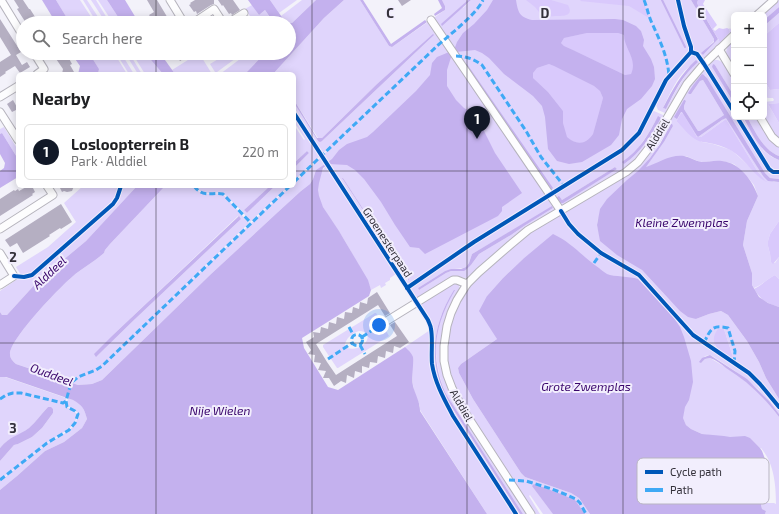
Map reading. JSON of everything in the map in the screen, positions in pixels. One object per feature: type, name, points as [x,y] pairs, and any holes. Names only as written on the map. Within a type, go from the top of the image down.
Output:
[{"type":"street","points":[[0,0],[16,25]]},
{"type":"street","points":[[170,0],[180,16]]},
{"type":"street","points":[[760,12],[774,0]]},
{"type":"street","points":[[204,16],[214,9],[218,16]]},
{"type":"street","points":[[239,16],[244,13]]},
{"type":"street","points":[[431,20],[561,211]]},
{"type":"street","name":"Alddiel","points":[[531,514],[464,411],[452,388],[444,361],[444,346],[447,326],[451,313],[467,284],[528,230],[626,172],[638,162],[652,144],[687,84],[704,64],[731,38]]},
{"type":"street","points":[[719,49],[731,69]]},
{"type":"street","points":[[38,60],[44,69],[40,72]]},
{"type":"street","points":[[0,97],[16,87]]},
{"type":"street","points":[[0,112],[3,122],[16,138]]},
{"type":"street","points":[[762,120],[772,137],[779,143]]},
{"type":"street","points":[[0,228],[53,195],[48,188]]},
{"type":"street","points":[[0,253],[14,276],[0,285]]},
{"type":"street","points":[[385,322],[453,280],[467,284]]},
{"type":"shaded area","points":[[56,0],[80,0],[90,16],[66,16]]},
{"type":"shaded area","points":[[83,0],[87,0],[97,16],[93,16]]},
{"type":"shaded area","points":[[91,0],[96,0],[106,16],[101,16]]},
{"type":"shaded area","points":[[98,0],[107,0],[117,16],[108,16]]},
{"type":"shaded area","points":[[270,0],[297,0],[279,13]]},
{"type":"shaded area","points":[[302,0],[316,0],[296,19],[296,16],[281,16]]},
{"type":"shaded area","points":[[344,0],[360,0],[389,46],[392,47],[445,10],[442,0],[468,0],[462,6],[463,8],[471,0],[691,0],[714,39],[714,41],[702,53],[703,55],[718,39],[720,41],[730,32],[730,28],[731,30],[731,33],[704,60],[694,51],[693,48],[690,49],[688,55],[670,75],[669,73],[668,74],[638,132],[622,149],[556,190],[550,191],[545,196],[473,240],[411,283],[405,283],[323,155],[327,150],[322,154],[296,113],[296,106],[318,141],[322,141],[434,35],[377,84],[322,138],[318,138],[296,103],[296,72],[275,72],[286,60],[296,60],[296,49],[324,18]],"holes":[[[342,178],[409,281],[408,281]]]},
{"type":"shaded area","points":[[526,0],[551,0],[568,5],[570,11],[567,15],[543,17],[535,7]]},
{"type":"shaded area","points":[[643,0],[649,18],[629,6],[580,1]]},
{"type":"shaded area","points":[[698,0],[705,0],[703,4],[717,25],[713,29],[715,31],[719,28],[729,29],[730,32],[720,42],[698,5]]},
{"type":"shaded area","points":[[779,0],[779,7],[767,17],[767,12],[765,12]]},
{"type":"shaded area","points":[[252,5],[259,15],[265,10],[269,16],[250,16],[245,9]]},
{"type":"shaded area","points":[[779,13],[779,23],[767,33],[767,23]]},
{"type":"shaded area","points":[[779,23],[779,89],[770,90],[767,85],[767,33]]},
{"type":"shaded area","points":[[587,33],[618,33],[624,35],[626,45],[633,62],[631,74],[625,75],[564,46],[561,43],[564,38]]},
{"type":"shaded area","points":[[731,42],[731,62],[726,52],[728,45]]},
{"type":"shaded area","points":[[693,54],[696,55],[701,63],[667,113],[658,110],[656,105],[668,79],[672,77]],"holes":[[[697,62],[680,84],[666,109],[663,108],[681,75],[690,66]]]},
{"type":"shaded area","points":[[93,60],[118,60],[126,72],[98,72],[99,69]]},
{"type":"shaded area","points":[[120,60],[125,60],[133,72],[128,72]]},
{"type":"shaded area","points":[[129,60],[133,60],[141,72],[137,72]]},
{"type":"shaded area","points":[[136,60],[151,60],[161,72],[144,72]]},
{"type":"shaded area","points":[[188,60],[203,60],[211,72],[174,72],[172,70]]},
{"type":"shaded area","points":[[217,60],[233,60],[217,72],[215,72],[210,64]]},
{"type":"shaded area","points":[[239,60],[258,60],[247,72],[223,72]]},
{"type":"shaded area","points":[[713,60],[718,60],[722,62],[731,76],[731,91],[715,65],[712,67],[731,98],[731,105],[707,66]]},
{"type":"shaded area","points":[[549,64],[594,86],[600,91],[603,98],[593,134],[584,142],[581,143],[573,141],[566,137],[563,123],[563,111],[548,92],[533,78],[533,73],[537,68]]},
{"type":"shaded area","points":[[705,68],[731,109],[731,117],[705,75],[701,76],[694,84],[691,94],[700,81],[703,80],[724,115],[699,132],[684,109],[685,100],[681,112],[683,112],[698,137],[727,118],[763,176],[774,182],[779,182],[779,221],[770,234],[768,246],[771,262],[775,263],[779,257],[779,279],[775,275],[754,288],[752,285],[752,273],[743,245],[747,221],[758,196],[754,185],[734,164],[723,161],[700,162],[686,156],[645,168],[664,142],[673,126],[671,124],[650,158],[598,219],[597,225],[601,241],[642,270],[670,300],[696,319],[721,311],[728,315],[747,341],[766,378],[779,399],[779,404],[759,380],[731,359],[733,357],[724,329],[715,346],[720,352],[694,334],[641,275],[600,251],[587,241],[573,226],[565,213],[640,164],[656,144],[680,100]],"holes":[[[681,113],[697,137],[701,137],[726,119],[758,172],[766,181],[731,150],[702,142],[677,122]]]},
{"type":"shaded area","points":[[767,85],[770,90],[779,89],[779,103],[768,104],[779,123],[779,140],[766,120],[767,102],[774,100],[773,98],[768,98]]},
{"type":"shaded area","points":[[779,103],[779,123],[768,104]]},
{"type":"shaded area","points":[[654,111],[663,115],[664,118],[645,148],[634,161],[622,171],[562,207],[552,195],[628,147],[641,134],[652,112]],"holes":[[[658,117],[660,118],[645,143],[636,155],[624,164],[638,148]],[[615,167],[617,169],[561,203],[561,199],[562,200]]]},
{"type":"shaded area","points":[[681,113],[697,137],[701,137],[726,119],[758,172],[767,182],[759,177],[740,157],[726,148],[700,141],[692,137],[677,122]]},
{"type":"shaded area","points":[[296,118],[320,156],[296,179],[296,166],[309,153],[307,151],[296,161],[296,128],[304,140],[305,139],[296,125]]},
{"type":"shaded area","points":[[733,120],[738,120],[768,170],[772,173],[779,173],[779,179],[770,178],[765,173]]},
{"type":"shaded area","points":[[740,120],[744,120],[764,151],[779,160],[779,171],[772,171]]},
{"type":"shaded area","points":[[749,120],[758,120],[769,137],[779,147],[779,156],[768,149],[756,134]]},
{"type":"shaded area","points":[[4,127],[16,147],[16,156],[2,133],[0,134],[0,129]]},
{"type":"shaded area","points":[[321,157],[325,164],[316,170],[310,184],[210,275],[102,380],[92,384],[78,385],[16,364],[11,359],[10,354],[12,347],[36,314],[72,277],[104,253],[110,244],[163,188],[195,188],[200,192],[207,194],[223,194],[249,223],[145,325],[288,188],[296,188],[296,181]],"holes":[[[238,216],[241,219],[96,357],[114,334]]]},
{"type":"shaded area","points":[[326,166],[396,274],[385,283],[386,285],[381,288],[380,285],[371,290],[319,198],[318,186],[320,176]]},
{"type":"shaded area","points":[[81,188],[119,188],[110,204],[31,274],[21,275],[16,267],[48,247],[76,222],[64,203]]},
{"type":"shaded area","points":[[122,188],[135,188],[86,241],[38,281],[7,315],[2,315],[0,312],[0,291],[19,278],[26,279],[32,277],[114,205]]},
{"type":"shaded area","points":[[197,188],[268,188],[244,210],[247,213],[273,188],[287,188],[250,222],[242,211],[223,193],[204,193]]},
{"type":"shaded area","points":[[549,197],[557,210],[527,227],[466,278],[457,277],[417,299],[415,298],[410,290],[413,286],[475,243]],"holes":[[[552,207],[553,208],[479,254],[467,269],[446,273],[419,290],[418,288],[445,271],[466,267],[472,254]]]},
{"type":"shaded area","points":[[561,214],[570,227],[599,254],[629,270],[641,279],[691,335],[747,374],[758,384],[779,409],[779,414],[758,389],[714,357],[710,355],[705,356],[701,363],[705,359],[710,358],[735,373],[762,396],[779,417],[779,514],[765,514],[766,511],[762,509],[761,504],[776,504],[776,497],[775,482],[769,458],[761,448],[750,439],[747,441],[702,434],[686,425],[614,277],[523,259],[487,296],[497,339],[461,364],[458,368],[459,373],[473,399],[521,473],[525,477],[571,493],[579,498],[590,514],[543,514],[530,495],[529,496],[540,514],[534,514],[465,408],[449,374],[446,353],[452,318],[464,294],[474,281],[530,233]]},
{"type":"shaded area","points":[[779,221],[779,257],[773,264],[771,262],[768,241],[770,234]]},
{"type":"shaded area","points":[[775,275],[779,279],[779,307],[764,301],[754,289]]},
{"type":"shaded area","points":[[454,283],[457,284],[459,285],[459,290],[447,315],[441,337],[441,354],[444,374],[494,465],[528,514],[523,514],[447,396],[437,365],[438,327],[435,354],[436,367],[445,395],[520,514],[517,514],[454,416],[445,399],[437,378],[434,362],[432,327],[418,304]]},
{"type":"shaded area","points":[[375,313],[389,336],[338,368],[323,345]],"holes":[[[359,331],[364,332],[368,338],[363,345],[359,348],[347,348],[345,345],[350,336]]]},
{"type":"shaded area","points":[[718,329],[724,329],[733,357],[731,359],[719,351],[714,343],[715,334]]},
{"type":"shaded area","points":[[430,330],[432,368],[440,396],[514,514],[487,514],[420,410],[420,406],[415,395],[412,372],[405,347]]},
{"type":"shaded area","points":[[0,377],[5,377],[66,398],[67,407],[76,413],[77,416],[75,422],[69,429],[47,443],[0,480],[0,461],[14,445],[32,437],[42,428],[53,413],[53,409],[48,407],[32,426],[6,442],[0,448]]},
{"type":"shaded area","points":[[68,398],[81,405],[84,411],[87,419],[82,428],[64,442],[45,451],[0,490],[0,481],[48,443],[74,426],[78,414],[68,406]]},
{"type":"water","points":[[42,0],[56,0],[66,16],[52,16]]},
{"type":"water","points":[[107,0],[125,0],[135,16],[117,16]]},
{"type":"water","points":[[248,0],[270,0],[281,16],[269,16],[265,10],[259,15]]},
{"type":"water","points":[[316,0],[344,0],[324,18],[296,49],[296,19]]},
{"type":"water","points":[[360,0],[363,0],[391,44],[425,20],[427,22],[392,47],[389,46]]},
{"type":"water","points":[[438,0],[442,0],[445,10],[435,16],[434,14],[442,8]]},
{"type":"water","points":[[468,0],[471,0],[442,26],[441,24]]},
{"type":"water","name":"Nije Wielen","points":[[493,0],[516,0],[522,16],[532,20],[623,20],[636,26],[641,31],[644,40],[643,46],[654,67],[655,79],[652,86],[641,99],[627,109],[622,119],[619,135],[611,145],[582,162],[569,164],[557,161],[548,149],[545,117],[542,106],[533,96],[504,74],[489,58],[482,53],[475,50],[456,52],[452,54],[447,70],[447,86],[456,100],[464,108],[471,112],[481,125],[495,153],[522,193],[502,207],[502,211],[498,216],[425,254],[419,248],[410,247],[381,202],[364,179],[355,170],[347,165],[329,164],[323,168],[318,190],[319,196],[323,207],[368,280],[371,290],[369,296],[302,338],[304,348],[328,387],[338,390],[405,347],[413,357],[412,382],[420,411],[487,514],[0,514],[0,490],[45,451],[64,442],[82,428],[87,419],[83,408],[73,400],[6,377],[0,377],[0,312],[2,315],[7,315],[38,281],[86,241],[135,188],[163,188],[110,244],[104,253],[72,277],[47,302],[26,326],[12,347],[10,356],[16,364],[78,385],[92,384],[102,380],[210,275],[310,184],[316,170],[332,159],[339,150],[347,144],[367,137],[416,91],[430,75],[432,63],[437,57],[454,50],[463,33],[487,10]],"holes":[[[587,33],[618,33],[624,35],[626,45],[632,59],[633,69],[631,74],[625,75],[564,46],[561,43],[564,38]],[[549,64],[594,86],[600,91],[603,98],[593,134],[584,142],[581,143],[570,140],[567,137],[563,123],[563,111],[548,92],[533,78],[533,73],[537,68]]]},
{"type":"water","points":[[691,0],[698,0],[698,5],[718,39],[703,55],[701,53],[714,42],[714,39]]},
{"type":"water","points":[[779,7],[779,13],[767,23],[767,17]]},
{"type":"water","points":[[433,34],[434,35],[322,141],[318,141],[296,106],[296,103],[317,138],[322,138],[377,84]]},
{"type":"water","points":[[76,60],[93,60],[99,69],[98,72],[78,72],[80,66]]},
{"type":"water","points":[[151,60],[165,60],[174,72],[161,72]]},
{"type":"water","points":[[258,60],[286,60],[275,72],[247,72]]},
{"type":"water","points":[[696,60],[698,62],[683,78],[666,109],[663,108],[681,77]]},
{"type":"water","points":[[467,64],[553,188],[551,190],[465,65]]},
{"type":"water","points":[[713,64],[715,65],[731,91],[731,98],[712,67]]},
{"type":"water","points":[[702,74],[707,78],[731,117],[731,120],[733,120],[765,173],[770,178],[779,179],[779,182],[768,181],[763,176],[726,118],[698,137],[682,112],[677,119],[674,117],[684,100],[686,101],[684,109],[698,131],[724,115],[703,80],[700,81],[691,94],[688,93]]},
{"type":"water","points":[[658,116],[661,118],[645,143],[636,155],[624,164],[622,162],[634,153],[643,142]]},
{"type":"water","points":[[745,120],[749,120],[760,140],[768,149],[779,156],[779,160],[767,153],[753,136]]},
{"type":"water","name":"Kleine Zwemplas","points":[[671,124],[673,126],[664,142],[646,167],[674,156],[686,157],[701,162],[728,162],[740,169],[749,178],[758,196],[747,221],[743,245],[752,273],[752,285],[759,297],[768,303],[779,307],[779,399],[766,378],[747,341],[728,315],[721,311],[696,319],[688,317],[680,311],[642,270],[617,255],[600,241],[597,225],[600,209],[607,199],[650,158]]},
{"type":"water","points":[[2,133],[16,156],[16,178],[0,188],[0,171],[4,168],[5,163],[0,154],[0,134]]},
{"type":"water","points":[[307,151],[309,153],[296,166],[296,161]]},
{"type":"water","points":[[615,167],[617,169],[563,203],[560,203],[556,198],[559,196],[562,200]]},
{"type":"water","points":[[342,178],[343,178],[409,281]]},
{"type":"water","points":[[268,188],[273,188],[247,213],[244,210]]},
{"type":"water","points":[[552,206],[553,208],[479,254],[471,265],[464,271],[451,271],[446,273],[419,290],[418,288],[445,271],[466,267],[472,254]]},
{"type":"water","points":[[239,216],[241,219],[96,357],[94,354],[114,334]]},
{"type":"water","name":"Grote Zwemplas","points":[[553,234],[571,245],[607,274],[638,279],[674,318],[684,337],[691,361],[693,382],[683,418],[686,425],[702,434],[730,437],[745,436],[750,438],[762,451],[765,458],[637,458],[637,504],[761,504],[762,509],[766,511],[765,514],[590,514],[579,498],[571,493],[525,477],[521,473],[473,399],[459,373],[458,368],[461,364],[497,339],[479,311],[487,296],[523,259]]},
{"type":"water","points":[[455,290],[443,315],[436,340],[438,327],[447,302]]},
{"type":"water","points":[[436,340],[437,365],[447,396],[523,514],[520,514],[448,401],[439,380],[436,366]]},
{"type":"water","points":[[710,355],[747,379],[769,401],[779,414],[779,417],[755,390],[718,362],[710,358],[705,359],[701,363],[699,362],[702,358]]},
{"type":"water","points":[[48,407],[53,409],[53,413],[42,428],[32,437],[14,445],[0,461],[0,448],[29,428]]},
{"type":"water","points":[[534,484],[575,500],[585,514],[553,514],[532,486]]},
{"type":"building","points":[[14,0],[23,0],[34,16],[22,16],[17,9],[19,8]]},
{"type":"building","points":[[147,0],[157,0],[167,16],[150,16],[149,15],[154,12]]},
{"type":"building","points":[[195,0],[214,0],[214,4],[197,14],[196,11],[194,12],[189,5]]},
{"type":"building","points":[[218,0],[233,0],[240,10],[232,15],[231,13],[229,14]]},
{"type":"building","points":[[398,0],[411,0],[402,6]]},
{"type":"building","points":[[0,19],[16,44],[16,60],[19,60],[22,65],[27,62],[30,67],[19,72],[15,66],[0,77],[0,62],[11,55],[0,37]]},
{"type":"building","points":[[57,60],[70,60],[72,64],[70,65],[74,72],[62,72],[63,69]]},
{"type":"building","points":[[13,100],[16,105],[16,110],[12,112],[7,104]]},
{"type":"building","points":[[24,188],[33,188],[35,192],[32,194],[33,195],[0,216],[0,199],[14,190],[15,191],[18,189],[19,191]]},
{"type":"building","points":[[60,188],[73,188],[72,191],[62,192]]},
{"type":"building","points":[[61,204],[72,222],[61,229],[60,228],[23,253],[17,243],[10,247],[5,240]]},
{"type":"building","points":[[377,292],[390,313],[385,316],[378,305],[316,344],[327,362],[336,375],[397,336],[390,325],[395,322],[409,342],[400,348],[394,346],[393,353],[386,351],[385,358],[378,356],[377,363],[370,362],[369,368],[362,366],[362,373],[355,371],[354,378],[347,375],[346,383],[341,381],[334,386],[329,378],[323,378],[326,371],[318,370],[321,363],[314,362],[315,355],[308,354],[311,350],[306,342],[314,337],[313,332],[320,333],[321,327],[328,329],[329,322],[336,324],[337,317],[344,319],[345,312],[352,313],[353,307],[359,309],[360,302],[367,304],[368,298]]},
{"type":"waterway","points":[[662,0],[685,47]]},
{"type":"marked path","points":[[296,180],[475,12],[483,0]]},
{"type":"marked path","points":[[644,0],[665,55],[669,77]]},
{"type":"marked path","points":[[456,56],[469,58],[482,65],[526,131],[541,157],[564,186]]},
{"type":"marked path","points":[[196,188],[207,194],[223,194],[251,223]]},
{"type":"marked path","points":[[0,480],[47,443],[69,430],[75,423],[78,414],[67,407],[66,401],[71,383],[78,377],[102,366],[288,188]]},
{"type":"marked path","points":[[594,263],[601,253]]},
{"type":"marked path","points":[[362,337],[385,322]]},
{"type":"marked path","points":[[349,327],[354,336]]},
{"type":"marked path","points":[[704,343],[712,329],[718,327],[728,328],[735,351],[734,363]]},
{"type":"marked path","points":[[357,334],[361,336],[363,340],[361,344],[357,346],[353,344],[351,340],[353,336],[357,334]]},
{"type":"marked path","points":[[328,359],[352,343]]},
{"type":"marked path","points":[[360,345],[365,354]]},
{"type":"marked path","points":[[0,399],[6,395],[21,393],[63,403],[66,401]]},
{"type":"marked path","points":[[509,480],[526,481],[552,489],[576,499],[586,514]]},
{"type":"cycle path","points":[[678,0],[691,47],[691,52],[697,54],[731,107]]},
{"type":"cycle path","points":[[407,288],[474,242],[622,150],[639,133],[666,80],[691,52]]},
{"type":"cycle path","name":"Groenesterpaad","points":[[296,116],[428,320],[432,333],[432,364],[440,391],[453,416],[516,514]]},
{"type":"cycle path","points":[[739,120],[769,169],[773,172],[779,172]]},
{"type":"cycle path","points":[[14,276],[24,277],[32,275],[113,204],[120,188]]},
{"type":"cycle path","points":[[561,211],[569,224],[578,234],[601,253],[639,275],[693,335],[749,373],[779,407]]},
{"type":"place","name":"Losloopterrein B","points":[[477,139]]},
{"type":"water label","name":"Alddeel","points":[[49,272]]},
{"type":"water label","name":"Ouddeel","points":[[52,374]]}]
